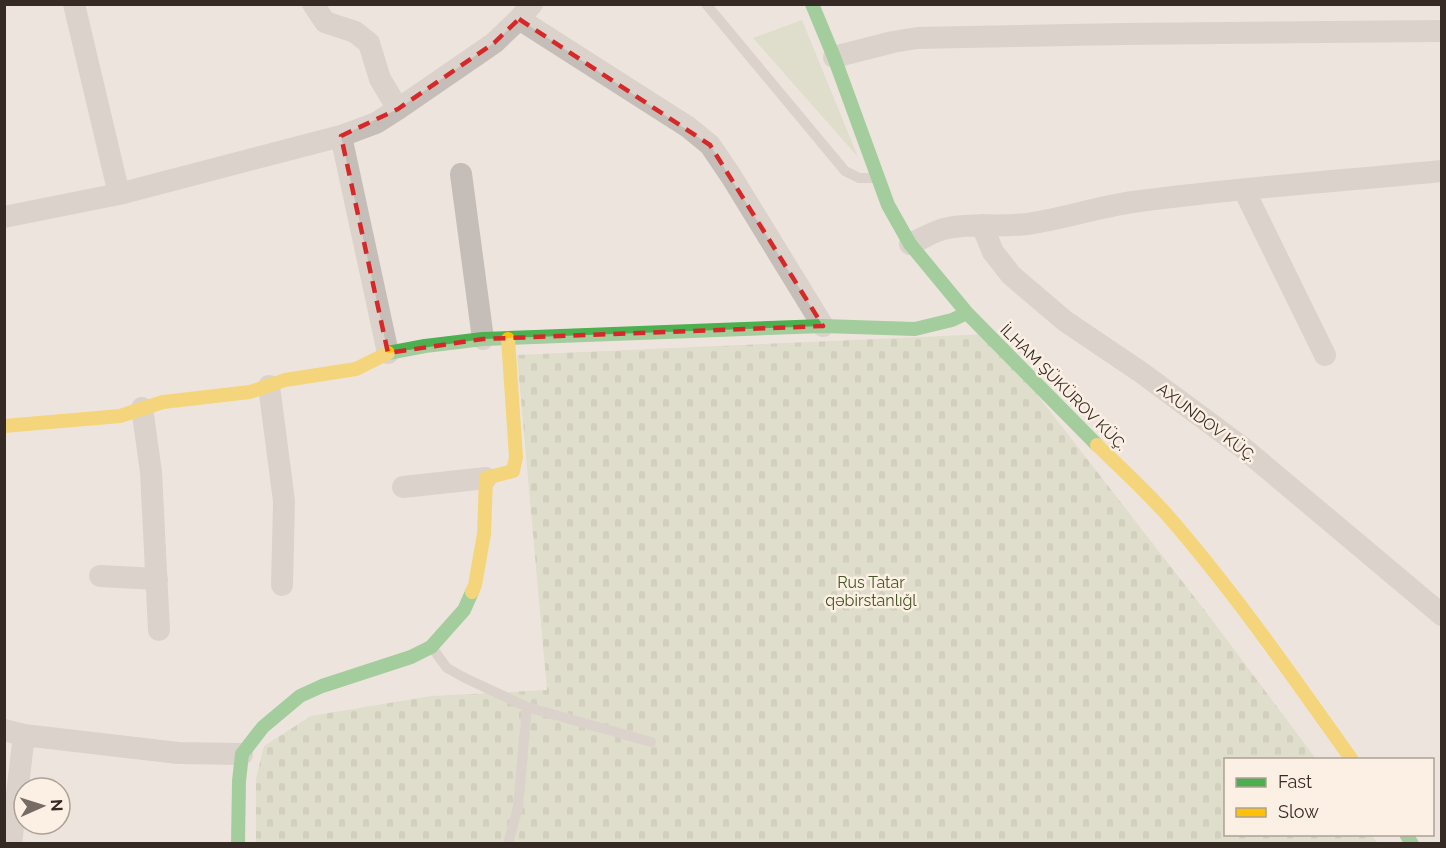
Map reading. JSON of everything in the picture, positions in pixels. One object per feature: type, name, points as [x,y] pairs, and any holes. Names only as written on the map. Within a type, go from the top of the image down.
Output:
[{"type":"street","points":[[74,4],[119,194]]},
{"type":"street","points":[[314,4],[325,22],[356,32],[369,44],[380,79],[398,109]]},
{"type":"street","name":"İLHAM ŞÜKÜROV KÜÇ.","points":[[812,4],[834,57],[888,205],[910,244],[967,313],[1166,514],[1249,616],[1351,758]]},
{"type":"street","points":[[4,217],[119,194],[341,136],[376,123],[494,43],[525,12],[710,145],[823,326]]},
{"type":"street","points":[[834,57],[917,38],[1442,31]]},
{"type":"street","points":[[341,136],[388,353]]},
{"type":"street","points":[[910,244],[946,228],[1038,223],[1090,209],[1132,202],[1442,171]]},
{"type":"street","points":[[461,174],[483,339]]},
{"type":"street","points":[[1244,190],[1325,355]]},
{"type":"street","name":"AXUNDOV KÜÇ.","points":[[982,225],[993,252],[1011,275],[1047,306],[1242,447],[1442,615]]},
{"type":"street","points":[[4,426],[120,416],[163,402],[233,395],[285,380],[356,369],[388,353],[483,339],[823,326],[915,329],[952,321],[967,313]]},
{"type":"street","points":[[404,487],[486,478],[513,471],[516,457],[508,339]]},
{"type":"street","points":[[269,386],[284,501],[282,585]]},
{"type":"street","points":[[142,408],[151,472],[159,630]]},
{"type":"street","points":[[238,843],[242,754],[263,726],[300,696],[322,686],[411,657],[431,646],[464,610],[475,585],[484,534],[486,478]]},
{"type":"street","points":[[100,576],[157,579]]},
{"type":"street","points":[[9,841],[14,733],[178,753],[242,754]]},
{"type":"lane","points":[[706,4],[845,171],[859,178],[878,177]]},
{"type":"lane","points":[[431,646],[447,668],[527,707],[651,742]]},
{"type":"lane","points":[[508,843],[518,807],[527,707]]},
{"type":"highlighted area","points":[[519,19],[710,145],[823,326],[483,339],[388,353],[341,136],[398,109],[494,43]]},
{"type":"green space","points":[[802,20],[858,157],[753,38]]},
{"type":"green space","name":"Rus Tatar qəbirstanlığl","points":[[990,334],[1206,612],[1315,758],[1224,758],[1224,836],[1372,836],[1378,843],[256,844],[256,779],[264,746],[311,716],[431,696],[547,690],[517,355]]},
{"type":"traffic: fast","points":[[812,4],[834,57],[888,205],[910,244],[967,313],[1097,445]]},
{"type":"traffic: fast","points":[[388,353],[483,339],[823,326],[915,329],[952,320],[967,313]]},
{"type":"traffic: fast","points":[[238,844],[242,754],[263,727],[300,696],[322,686],[411,657],[431,647],[464,610],[472,592]]},
{"type":"traffic: fast","points":[[1407,836],[1412,844]]},
{"type":"traffic: slow","points":[[472,592],[484,534],[486,478],[513,471],[516,457],[508,339]]},
{"type":"traffic: slow","points":[[4,426],[120,416],[163,402],[250,392],[285,380],[356,369],[388,353]]},
{"type":"traffic: slow","points":[[1097,445],[1151,498],[1193,545],[1263,636],[1351,758]]}]
